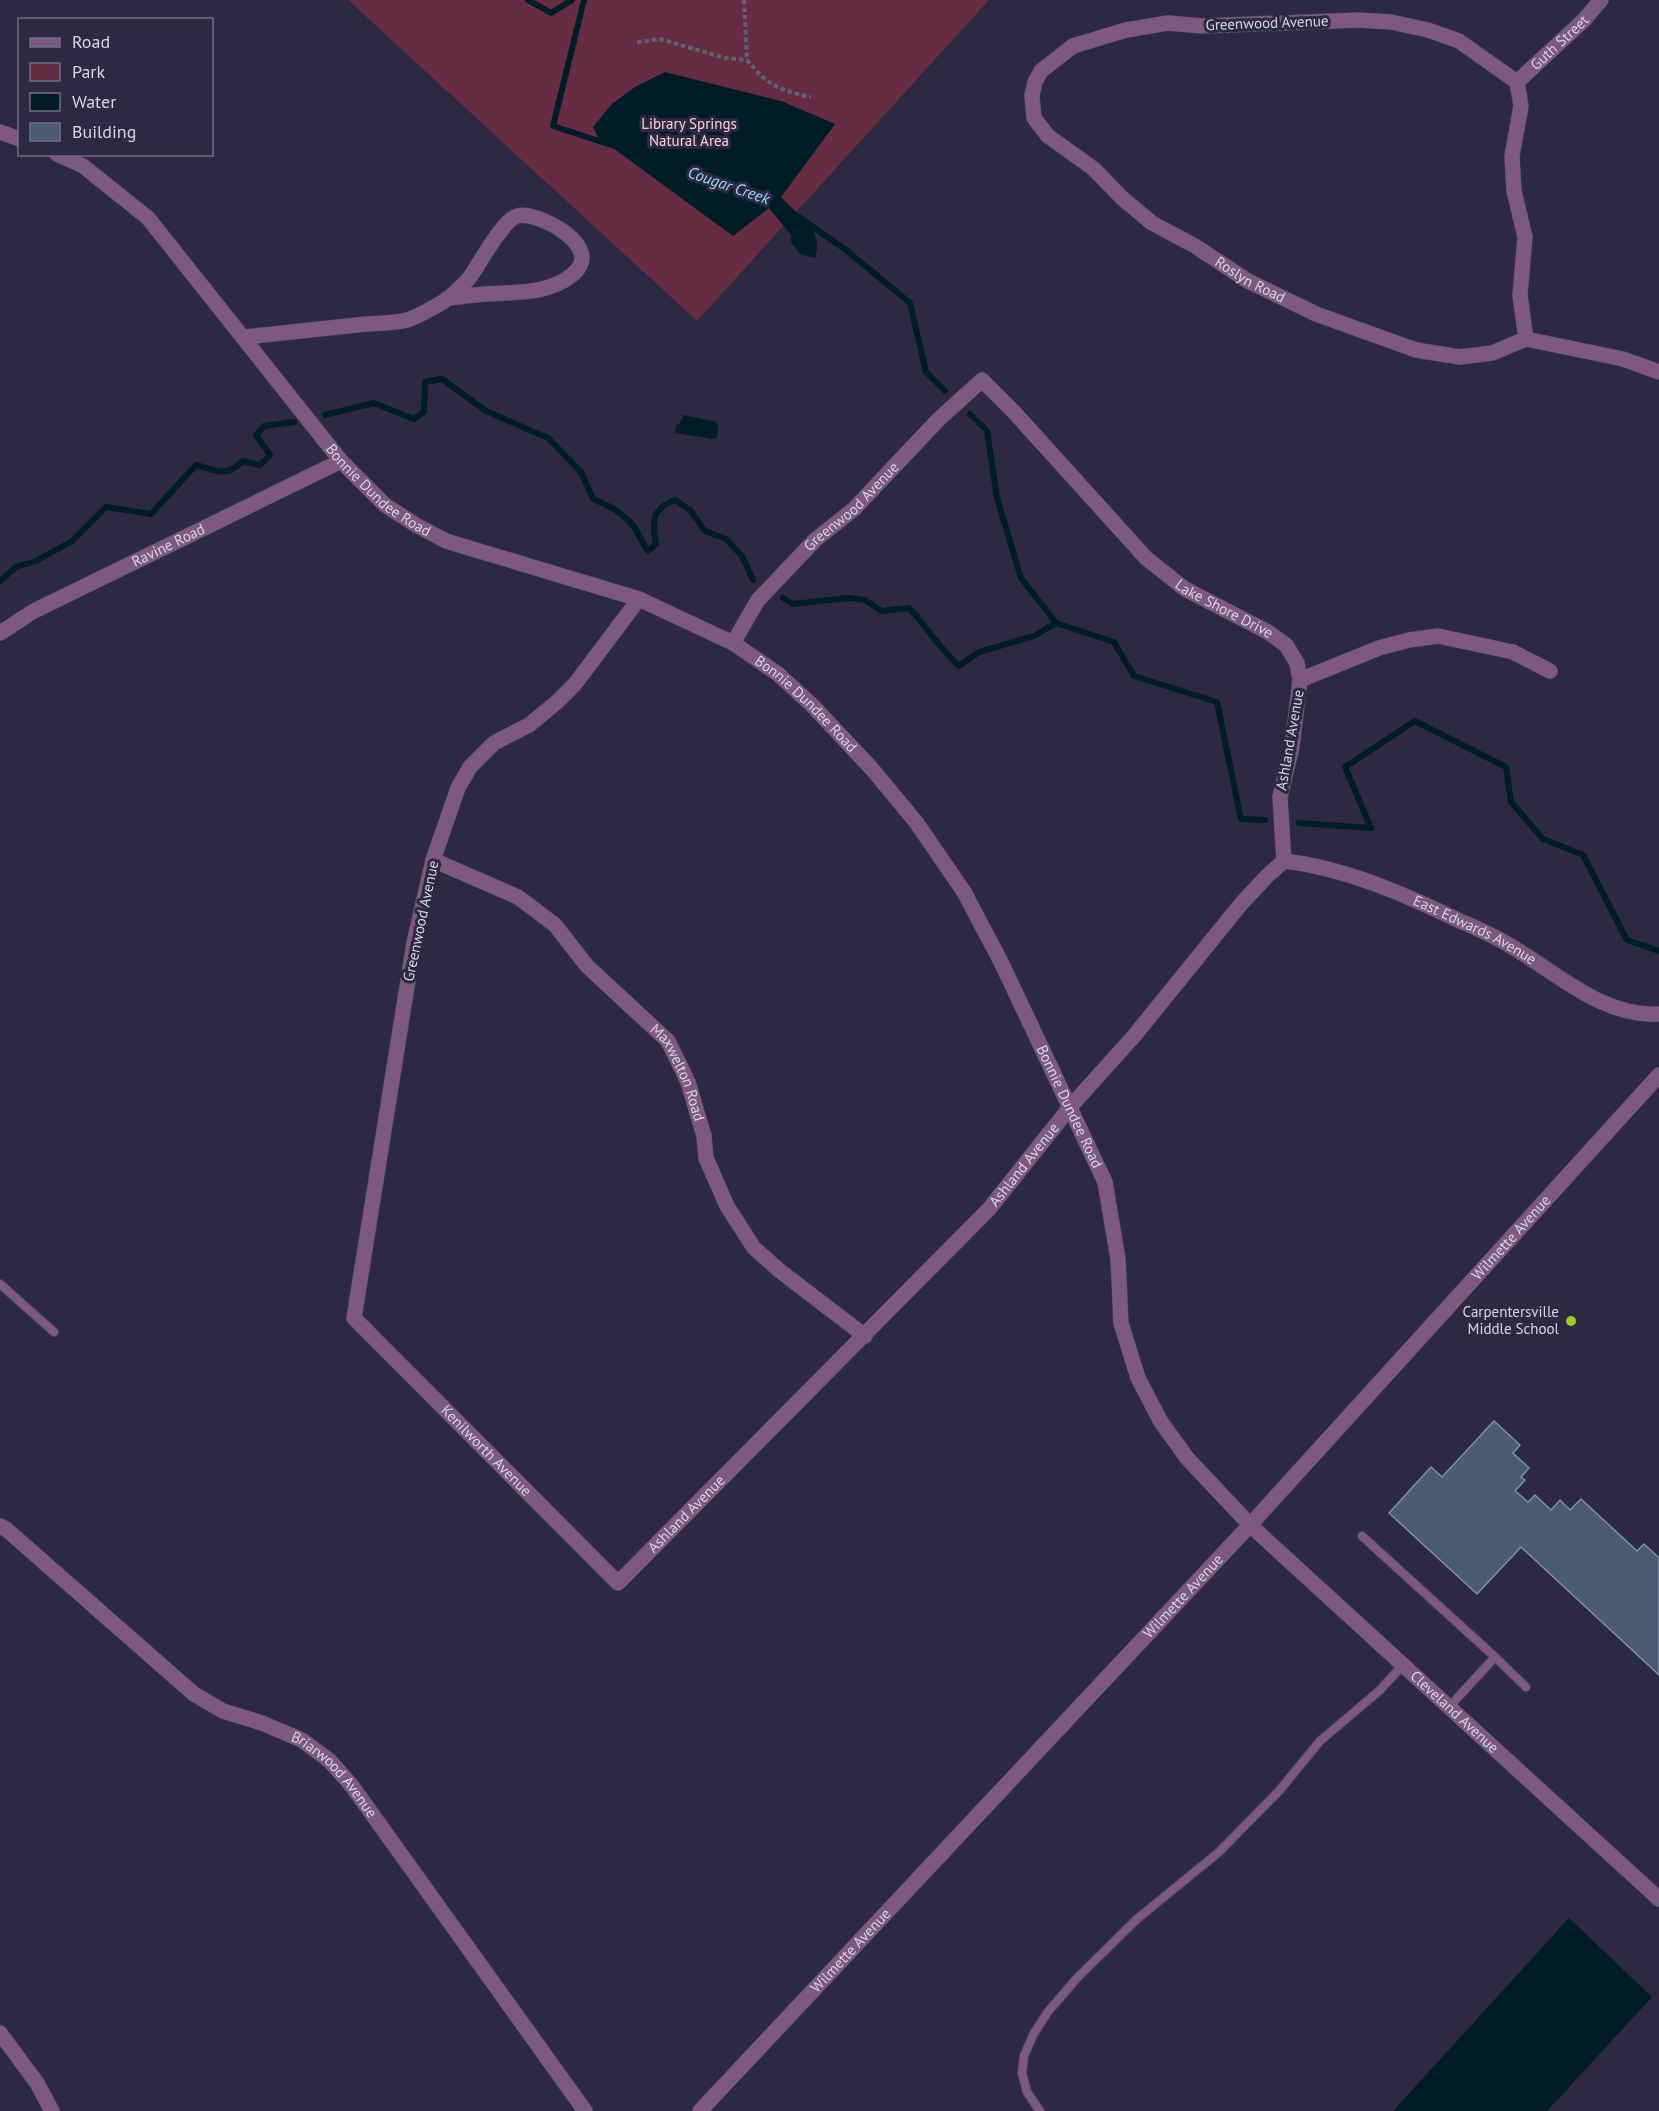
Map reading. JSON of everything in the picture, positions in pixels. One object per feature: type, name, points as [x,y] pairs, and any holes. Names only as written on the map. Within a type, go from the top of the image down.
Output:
[{"type":"street","name":"Guth Street","points":[[1517,82],[1584,20],[1601,0]]},
{"type":"street","name":"Greenwood Avenue","points":[[1032,96],[1041,70],[1072,46],[1126,30],[1168,23],[1202,26],[1358,20],[1391,22],[1428,30],[1459,41],[1517,82]]},
{"type":"street","points":[[1517,82],[1521,106],[1512,156],[1514,191],[1525,237],[1520,295],[1526,339],[1623,359],[1659,372]]},
{"type":"street","name":"Roslyn Road","points":[[1032,96],[1034,118],[1048,136],[1094,169],[1122,198],[1152,223],[1195,246],[1248,281],[1316,314],[1416,350],[1460,357],[1492,352],[1526,339]]},
{"type":"street","points":[[0,132],[18,138]]},
{"type":"street","name":"Bonnie Dundee Road","points":[[61,156],[83,166],[148,218],[341,461],[385,505],[446,541],[639,600],[733,643],[778,674],[812,705],[872,769],[916,822],[969,902],[1071,1106],[1105,1182],[1118,1259],[1121,1323],[1138,1378],[1161,1422],[1187,1458],[1250,1525]]},
{"type":"street","points":[[244,337],[407,320],[448,298],[469,278],[504,226],[517,216],[532,216],[570,236],[579,245],[582,254],[581,263],[575,273],[564,282],[545,289],[513,294],[448,298]]},
{"type":"street","name":"Greenwood Avenue","points":[[733,643],[758,600],[774,583],[815,540],[854,509],[938,420],[982,380]]},
{"type":"street","name":"Lake Shore Drive","points":[[982,380],[1014,412],[1146,558],[1185,589],[1268,632],[1287,645],[1297,663],[1300,680]]},
{"type":"street","name":"Ravine Road","points":[[0,633],[34,611],[341,461]]},
{"type":"street","name":"Greenwood Avenue","points":[[354,1318],[414,943],[433,860],[458,788],[470,767],[494,743],[529,724],[558,702],[575,684],[639,600]]},
{"type":"street","points":[[1300,680],[1379,648],[1438,636],[1513,652],[1550,671]]},
{"type":"street","name":"Ashland Avenue","points":[[618,1583],[989,1209],[1071,1106],[1134,1036],[1241,904],[1284,861],[1280,797],[1292,747],[1300,680]]},
{"type":"street","name":"Maxwelton Road","points":[[433,860],[518,897],[555,926],[587,966],[668,1041],[688,1082],[704,1136],[706,1158],[727,1206],[754,1248],[780,1271],[865,1336]]},
{"type":"street","name":"East Edwards Avenue","points":[[1284,861],[1308,864],[1353,876],[1428,906],[1508,944],[1604,1004],[1635,1013],[1659,1014]]},
{"type":"street","name":"Wilmette Avenue","points":[[700,2111],[1250,1525],[1659,1075]]},
{"type":"street","name":"Kenilworth Avenue","points":[[354,1318],[618,1583]]},
{"type":"street","name":"Cleveland Avenue","points":[[1250,1525],[1659,1899]]},
{"type":"street","name":"Briarwood Avenue","points":[[0,1526],[194,1694],[223,1711],[262,1723],[302,1740],[330,1761],[352,1785],[585,2111]]},
{"type":"street","points":[[0,2033],[38,2083],[52,2111]]},
{"type":"lane","points":[[0,1284],[54,1332]]},
{"type":"lane","points":[[1362,1536],[1526,1687]]},
{"type":"lane","points":[[1449,1707],[1495,1658]]},
{"type":"lane","points":[[1040,2111],[1027,2092],[1022,2073],[1024,2056],[1033,2035],[1047,2013],[1077,1977],[1137,1919],[1219,1852],[1279,1791],[1320,1741],[1403,1665]]},
{"type":"path","points":[[744,0],[747,60],[764,79],[780,90],[811,97]]},
{"type":"path","points":[[637,42],[660,39],[725,58],[747,60]]},
{"type":"green space","name":"Library Springs Natural Area","points":[[348,0],[989,0],[697,321]]},
{"type":"water","points":[[665,72],[781,101],[835,124],[781,197],[813,231],[817,248],[815,258],[800,254],[791,242],[791,235],[769,208],[733,236],[598,137],[593,127],[612,104],[635,87]]},
{"type":"water","points":[[684,415],[716,422],[717,437],[714,439],[675,433],[676,425],[680,423]]},
{"type":"water","points":[[1569,1918],[1652,1997],[1547,2111],[1393,2111]]},
{"type":"building","points":[[1494,1421],[1520,1445],[1513,1453],[1529,1468],[1521,1477],[1525,1480],[1515,1491],[1528,1502],[1535,1495],[1551,1510],[1560,1500],[1570,1510],[1581,1499],[1637,1551],[1644,1544],[1659,1558],[1659,1675],[1521,1547],[1477,1594],[1389,1513],[1431,1467],[1442,1477]]},
{"type":"waterway","name":"Cougar Creek","points":[[528,0],[551,13],[572,0]]},
{"type":"waterway","name":"Cougar Creek","points":[[584,0],[553,126],[614,146]]},
{"type":"waterway","name":"Cougar Creek","points":[[799,217],[846,250],[910,303],[926,372],[945,391]]},
{"type":"waterway","points":[[325,415],[374,403],[414,419],[424,412],[425,382],[442,379],[486,411],[548,438],[581,472],[593,499],[627,519],[648,551],[656,544],[654,523],[657,512],[675,500],[690,510],[705,531],[726,539],[742,556],[753,580]]},
{"type":"waterway","points":[[970,414],[987,431],[997,498],[1021,578],[1056,623],[1114,642],[1134,676],[1217,702],[1241,819],[1265,820]]},
{"type":"waterway","points":[[0,581],[16,567],[36,561],[72,541],[106,507],[151,514],[196,465],[221,472],[231,470],[243,461],[260,465],[270,455],[256,435],[264,426],[294,422]]},
{"type":"waterway","points":[[783,598],[793,604],[849,598],[865,600],[882,611],[909,608],[959,666],[979,652],[1034,636],[1056,623]]},
{"type":"waterway","points":[[1299,823],[1371,828],[1345,767],[1415,721],[1506,767],[1511,802],[1543,839],[1583,855],[1627,940],[1659,951]]},
{"type":"place","name":"Carpentersville Middle School","points":[[1571,1321]]}]
